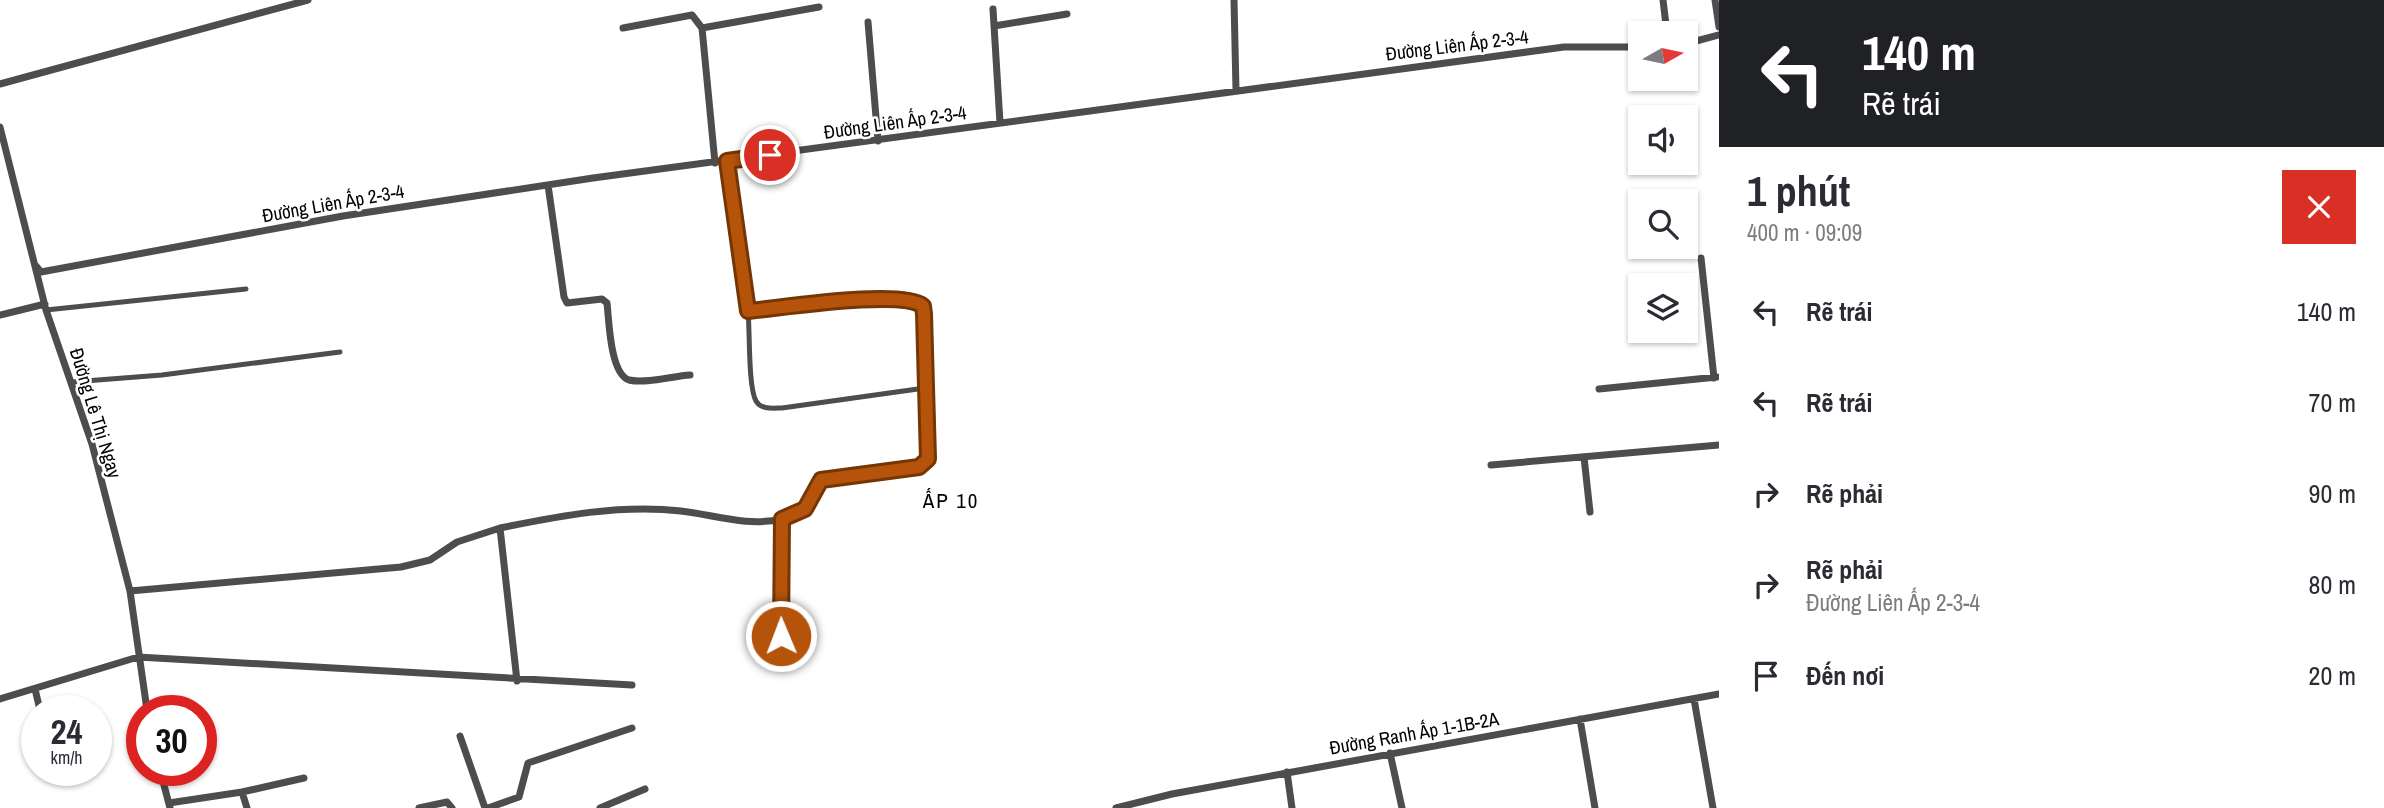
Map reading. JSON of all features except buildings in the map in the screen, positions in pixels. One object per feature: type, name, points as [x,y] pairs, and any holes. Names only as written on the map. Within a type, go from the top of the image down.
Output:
[{"type":"street","points":[[0,84],[308,0]]},
{"type":"street","points":[[1234,0],[1237,90]]},
{"type":"street","points":[[1663,0],[1666,21]]},
{"type":"street","points":[[1715,0],[1719,27]]},
{"type":"street","points":[[702,28],[819,7]]},
{"type":"street","points":[[993,9],[1000,123]]},
{"type":"street","points":[[994,26],[1067,14]]},
{"type":"street","points":[[623,28],[692,15],[702,28],[715,163]]},
{"type":"street","points":[[868,22],[878,141]]},
{"type":"street","points":[[1698,41],[1719,35]]},
{"type":"street","name":"Đường Liên Ấp 2-3-4","points":[[36,266],[41,272],[346,215],[1237,90],[1564,47],[1628,47]]},
{"type":"street","name":"Đường Lê Thị Ngay","points":[[0,127],[46,307],[92,444],[130,591],[144,695]]},
{"type":"street","points":[[130,591],[401,567],[430,560],[457,542],[500,528],[558,516],[628,509],[682,512],[744,522],[782,519],[805,509],[821,480],[919,467],[928,459],[923,306],[916,300],[880,298],[748,311],[727,161]]},
{"type":"street","points":[[548,185],[564,297],[568,303],[602,299],[607,303],[615,362],[621,376],[630,380],[690,375]]},
{"type":"street","points":[[1599,389],[1717,377],[1701,258]]},
{"type":"street","points":[[0,315],[46,307]]},
{"type":"street","points":[[1492,465],[1719,445]]},
{"type":"street","points":[[1584,457],[1590,512]]},
{"type":"street","points":[[781,636],[782,519]]},
{"type":"street","points":[[500,528],[517,681]]},
{"type":"street","points":[[0,699],[138,657],[517,681],[632,685]]},
{"type":"street","points":[[36,689],[37,695]]},
{"type":"street","name":"Đường Ranh Ấp 1-1B-2A","points":[[1116,808],[1287,772],[1719,694]]},
{"type":"street","points":[[1694,699],[1713,808]]},
{"type":"street","points":[[1580,719],[1595,808]]},
{"type":"street","points":[[460,736],[487,808],[519,797],[528,763],[632,728]]},
{"type":"street","points":[[1390,753],[1402,808]]},
{"type":"street","points":[[1287,772],[1292,808]]},
{"type":"street","points":[[164,786],[169,805],[303,778]]},
{"type":"street","points":[[600,808],[645,789]]},
{"type":"street","points":[[242,792],[247,808]]},
{"type":"street","points":[[419,808],[447,802],[452,808]]},
{"type":"lane","points":[[46,307],[246,289]]},
{"type":"lane","points":[[748,311],[751,380],[756,401],[764,407],[782,408],[925,388]]},
{"type":"lane","points":[[72,382],[162,375],[340,352]]},
{"type":"district","name":"ẤP 10","points":[[951,501]]},
{"type":"route","points":[[770,155],[727,161],[748,311],[880,298],[916,300],[923,306],[924,314],[928,459],[919,467],[821,480],[805,509],[782,519],[781,636]]}]
